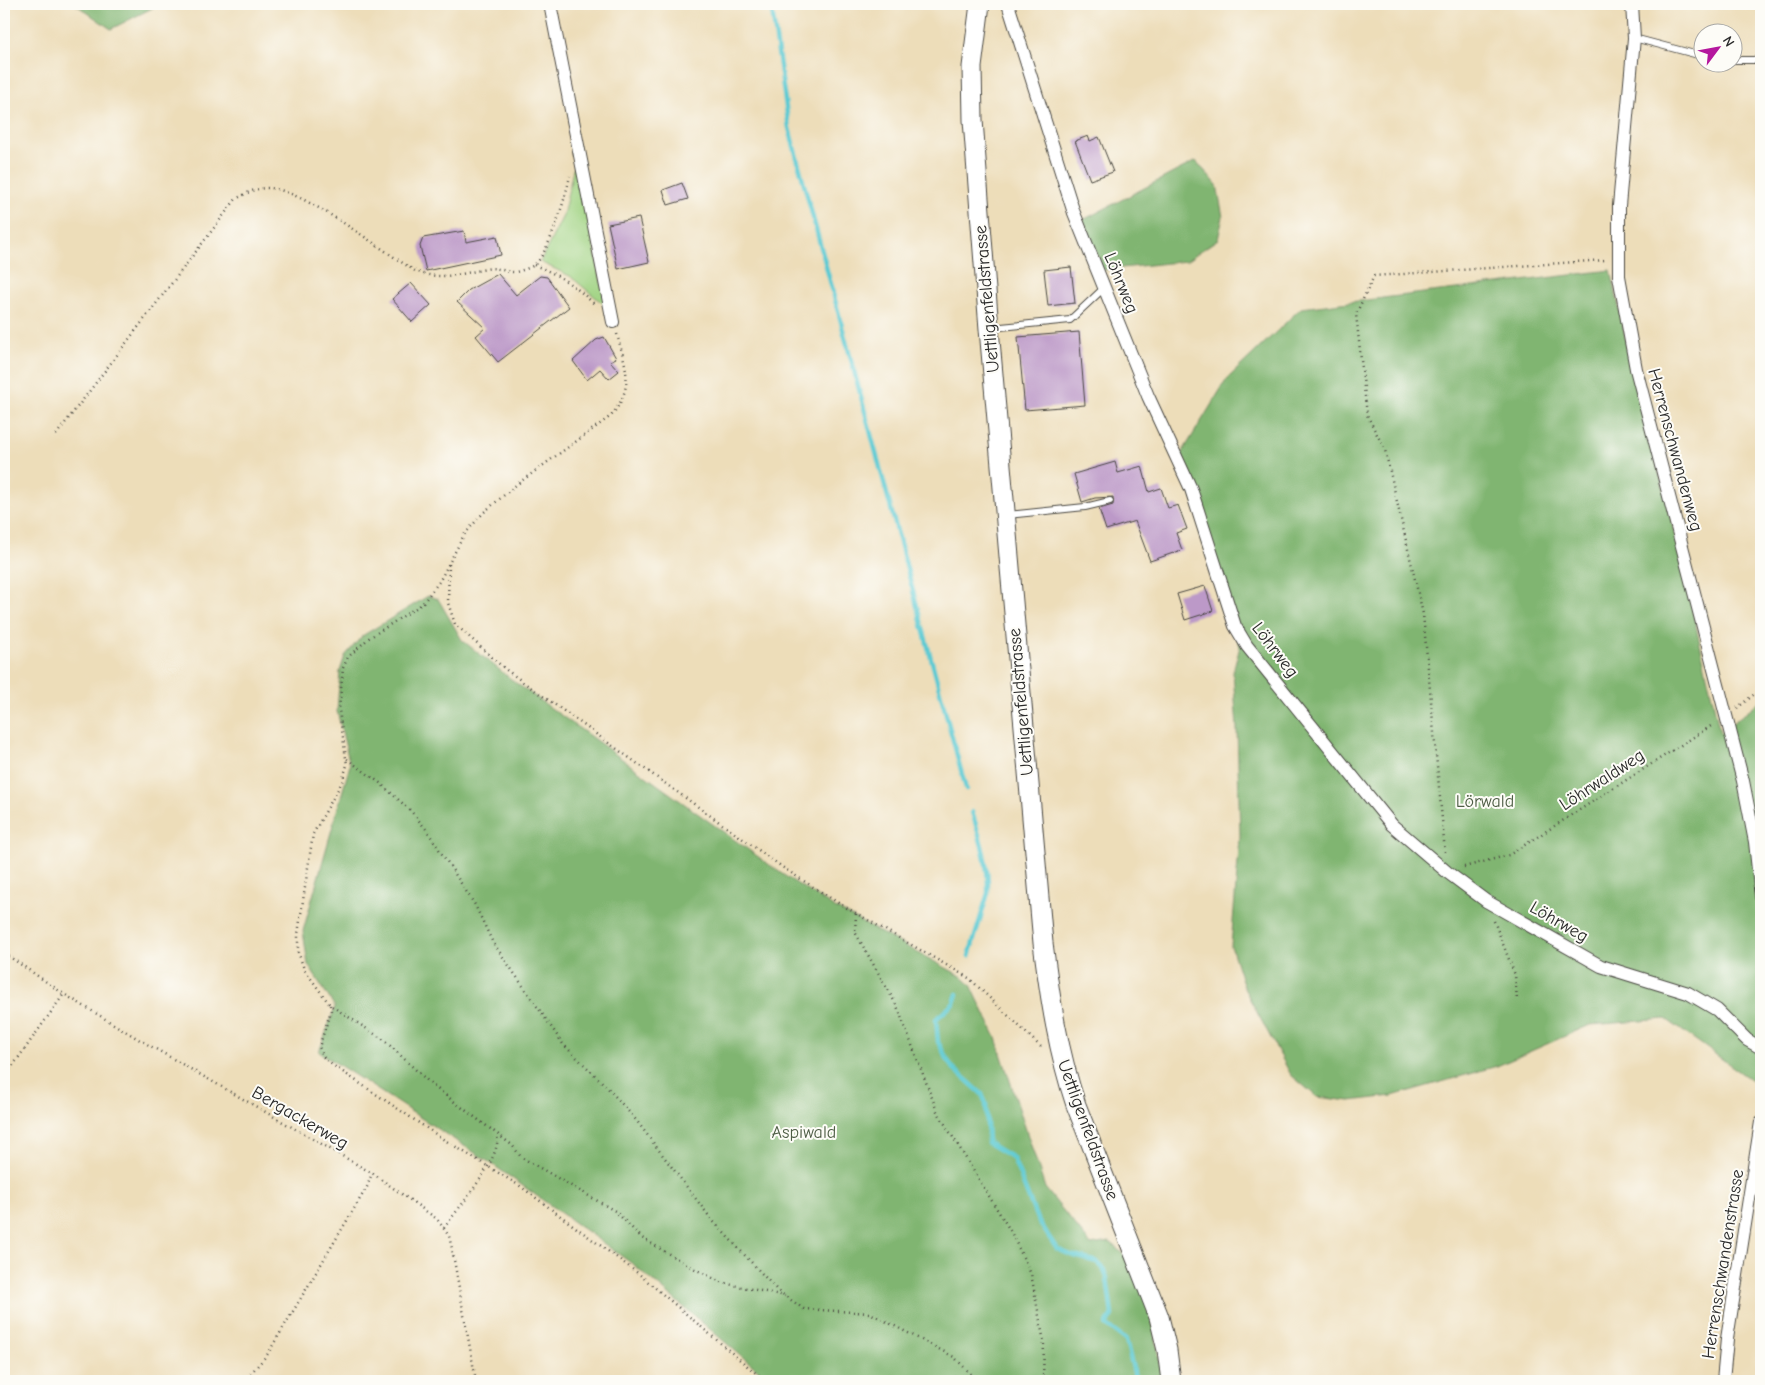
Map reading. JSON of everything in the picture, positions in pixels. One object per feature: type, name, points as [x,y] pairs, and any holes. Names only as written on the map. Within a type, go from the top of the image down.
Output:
[{"type":"main road","name":"Uettligenfeldstrasse","points":[[980,4],[972,67],[972,120],[988,328],[1043,942],[1052,1013],[1064,1070],[1076,1105],[1157,1308],[1164,1334],[1171,1381]]},
{"type":"street","points":[[550,4],[613,322]]},
{"type":"street","name":"Löhrweg","points":[[1008,4],[1074,213],[1148,396],[1191,489],[1236,626],[1247,646],[1392,825],[1447,872],[1486,901],[1601,966],[1688,993],[1717,1010],[1747,1040],[1761,1048]]},
{"type":"street","name":"Herrenschwandenweg","points":[[1632,4],[1634,38],[1620,206],[1618,259],[1622,294],[1636,369],[1743,781],[1755,842],[1761,897]]},
{"type":"street","name":"Herrenschwandenstrasse","points":[[1723,1381],[1727,1339],[1761,1122]]},
{"type":"lane","points":[[1634,38],[1692,53]]},
{"type":"lane","points":[[1742,60],[1761,60]]},
{"type":"lane","points":[[988,328],[1070,320],[1104,288]]},
{"type":"lane","points":[[1005,516],[1085,507],[1110,501]]},
{"type":"path","points":[[534,265],[548,241],[559,216],[571,170]]},
{"type":"path","points":[[56,435],[236,199],[253,190],[269,188],[286,192],[307,201],[414,271],[431,277],[443,278],[495,267],[514,272],[534,265],[555,273],[580,290],[613,322],[628,378],[627,390],[621,404],[597,428],[537,470],[483,514],[464,534],[450,563],[422,604],[369,638],[348,658],[343,668],[339,710],[347,766],[342,782],[313,834],[298,934],[298,952],[304,968],[330,1005],[384,1040],[432,1085],[497,1135],[512,1144],[521,1157],[615,1211],[642,1238],[691,1267],[723,1283],[785,1296]]},
{"type":"path","points":[[1447,872],[1423,614],[1384,450],[1368,415],[1356,314],[1374,276],[1618,259]]},
{"type":"path","points":[[450,563],[447,592],[450,614],[463,633],[505,670],[777,864],[856,914],[969,978],[986,992],[1045,1050]]},
{"type":"path","name":"Löhrwaldweg","points":[[1447,872],[1509,855],[1726,716],[1761,689]]},
{"type":"path","points":[[347,759],[380,783],[410,810],[426,829],[475,905],[492,940],[563,1044],[636,1120],[712,1220],[785,1296],[804,1309],[870,1313],[954,1357],[978,1381]]},
{"type":"path","points":[[1486,901],[1515,975],[1517,1000]]},
{"type":"path","points":[[856,914],[855,932],[897,1006],[937,1111],[1011,1232],[1030,1274],[1044,1342],[1043,1381]]},
{"type":"path","name":"Bergackerweg","points":[[4,953],[64,994],[372,1174],[422,1208],[444,1228],[452,1249],[476,1381]]},
{"type":"path","points":[[4,1078],[64,994]]},
{"type":"path","points":[[330,1005],[331,1010],[319,1047],[325,1060],[443,1139],[520,1186],[639,1274],[766,1381]]},
{"type":"path","points":[[444,1228],[488,1166],[499,1143],[497,1135]]},
{"type":"path","points":[[244,1381],[267,1355],[367,1187],[372,1174]]},
{"type":"green space","points":[[75,4],[160,4],[111,29]]},
{"type":"green space","points":[[576,156],[606,306],[570,276],[540,262],[563,216]]},
{"type":"green space","points":[[1196,161],[1217,185],[1223,217],[1218,239],[1186,261],[1103,270],[1083,220]]},
{"type":"green space","name":"Lörwald","points":[[1611,270],[1638,398],[1671,515],[1720,733],[1761,700],[1761,1087],[1666,1019],[1590,1025],[1497,1066],[1392,1096],[1350,1101],[1317,1097],[1291,1075],[1245,990],[1231,946],[1240,837],[1237,728],[1233,672],[1240,646],[1180,456],[1227,379],[1301,308]]},
{"type":"green space","name":"Aspiwald","points":[[428,596],[438,599],[462,640],[516,683],[785,876],[835,908],[961,976],[971,985],[996,1038],[1045,1188],[1091,1245],[1110,1242],[1123,1254],[1134,1269],[1148,1305],[1163,1381],[771,1381],[634,1265],[492,1164],[319,1052],[335,1007],[308,965],[303,931],[350,765],[337,711],[340,671],[345,656],[362,636]]},
{"type":"building","points":[[1088,136],[1090,141],[1099,137],[1113,172],[1090,180],[1075,141]]},
{"type":"building","points":[[682,183],[688,199],[668,205],[663,190]]},
{"type":"building","points":[[639,218],[649,262],[618,269],[608,224]]},
{"type":"building","points":[[464,231],[466,242],[497,236],[501,255],[426,271],[420,246],[423,238]]},
{"type":"building","points":[[1071,267],[1075,303],[1048,306],[1044,270]]},
{"type":"building","points":[[498,274],[516,295],[540,276],[547,277],[569,307],[498,362],[476,336],[485,328],[457,302],[469,290]]},
{"type":"building","points":[[411,283],[431,305],[412,322],[392,299]]},
{"type":"building","points":[[1079,332],[1085,405],[1025,410],[1018,337]]},
{"type":"building","points":[[604,337],[616,358],[610,361],[619,371],[609,379],[600,369],[587,380],[573,361],[596,340]]},
{"type":"building","points":[[1115,462],[1118,473],[1142,466],[1149,492],[1161,488],[1168,508],[1178,505],[1187,529],[1176,533],[1182,550],[1150,561],[1135,521],[1106,530],[1099,509],[1113,505],[1113,497],[1095,498],[1082,502],[1074,474]]},
{"type":"building","points":[[1205,586],[1213,611],[1185,620],[1177,594]]},
{"type":"waterway","points":[[771,4],[789,128],[966,789]]},
{"type":"waterway","points":[[969,956],[988,893],[985,861],[972,812]]},
{"type":"waterway","points":[[957,994],[954,1003],[936,1019],[938,1042],[951,1066],[982,1094],[986,1104],[988,1143],[1013,1158],[1037,1219],[1057,1249],[1097,1262],[1103,1268],[1107,1278],[1112,1315],[1106,1325],[1126,1340],[1136,1381]]}]
